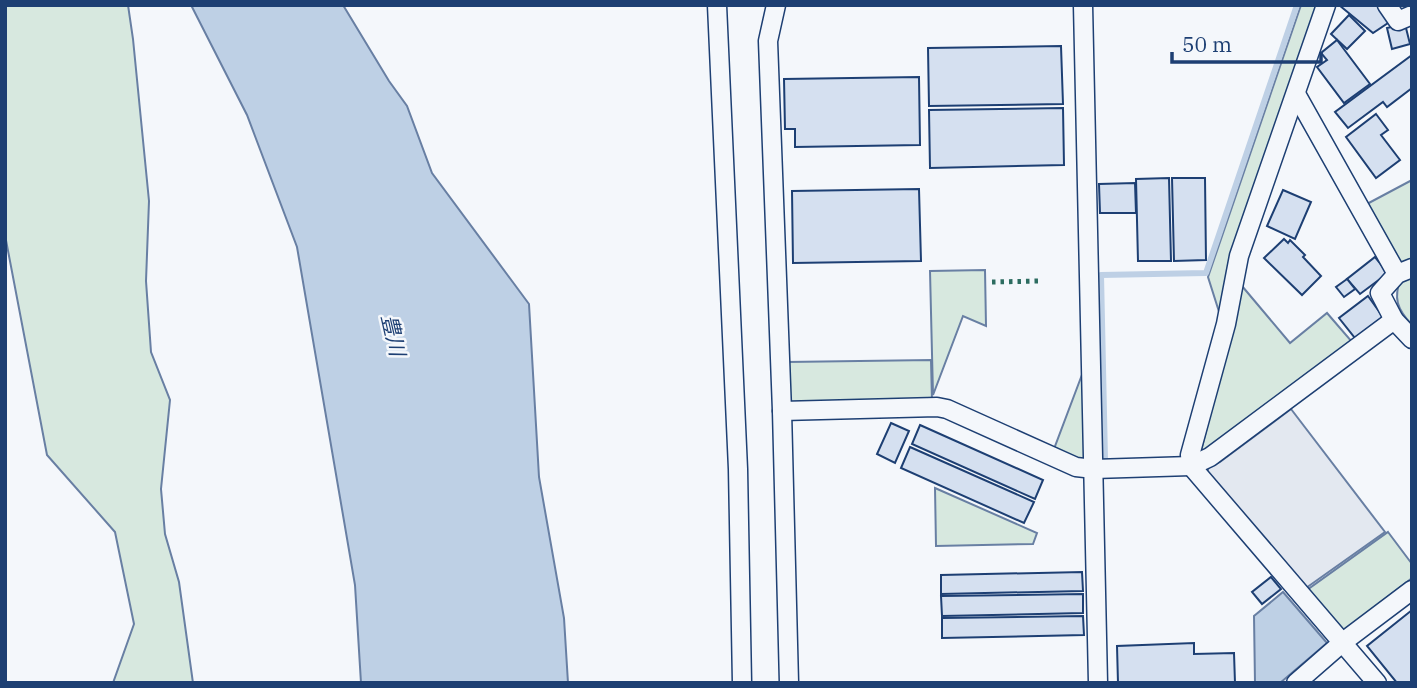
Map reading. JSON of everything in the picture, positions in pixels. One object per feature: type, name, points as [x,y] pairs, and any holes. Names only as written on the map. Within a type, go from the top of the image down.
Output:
[{"type":"street","points":[[776,5],[768,41],[789,683]]},
{"type":"street","points":[[1083,5],[1098,683]]},
{"type":"street","points":[[1326,5],[1239,256],[1226,324],[1190,454],[1191,466],[1377,683]]},
{"type":"street","points":[[1387,5],[1398,21],[1412,15]]},
{"type":"street","points":[[719,10],[738,469],[742,683]]},
{"type":"street","points":[[1296,94],[1404,271],[1380,293],[1394,320],[1412,339]]},
{"type":"street","points":[[782,411],[937,407],[947,409],[1076,467],[1094,469],[1191,466],[1210,457],[1394,320]]},
{"type":"street","points":[[1296,683],[1343,642],[1412,590]]},
{"type":"shaded area","points":[[5,5],[128,5],[149,201],[146,281],[151,352],[170,400],[161,489],[165,534],[179,582],[193,683],[113,683],[134,624],[115,532],[47,455],[5,235]]},
{"type":"shaded area","points":[[1301,5],[1320,5],[1221,318],[1208,277]]},
{"type":"shaded area","points":[[1412,180],[1412,261],[1399,265],[1365,205]]},
{"type":"shaded area","points":[[985,270],[986,326],[963,316],[933,395],[930,271]]},
{"type":"shaded area","points":[[1412,275],[1412,325],[1400,308],[1397,292],[1401,278]]},
{"type":"shaded area","points":[[1242,286],[1290,343],[1327,313],[1353,343],[1200,455]]},
{"type":"shaded area","points":[[931,360],[932,401],[789,403],[787,362]]},
{"type":"shaded area","points":[[1083,372],[1086,461],[1054,449]]},
{"type":"shaded area","points":[[1291,409],[1385,532],[1306,588],[1207,472],[1209,467],[1220,462]]},
{"type":"shaded area","points":[[935,488],[1037,533],[1033,544],[936,546]]},
{"type":"shaded area","points":[[1388,532],[1412,564],[1412,578],[1342,632],[1307,590]]},
{"type":"water","name":"豊川","points":[[191,5],[343,5],[407,106],[432,173],[529,304],[539,477],[564,618],[568,683],[361,683],[355,585],[297,247],[247,115]]},
{"type":"water","points":[[1283,592],[1327,643],[1280,683],[1255,683],[1254,616]]},
{"type":"building","points":[[1339,5],[1379,5],[1391,21],[1373,33]]},
{"type":"building","points":[[1349,15],[1365,31],[1347,49],[1331,34]]},
{"type":"building","points":[[1405,24],[1410,44],[1392,49],[1387,28]]},
{"type":"building","points":[[1337,40],[1370,84],[1344,103],[1317,67],[1327,60],[1321,53]]},
{"type":"building","points":[[1061,46],[1063,104],[929,106],[928,48]]},
{"type":"building","points":[[1412,55],[1412,88],[1387,107],[1383,102],[1348,128],[1335,112]]},
{"type":"building","points":[[919,77],[920,145],[795,147],[795,129],[785,129],[784,79]]},
{"type":"building","points":[[1063,108],[1064,165],[930,168],[929,110]]},
{"type":"building","points":[[1376,114],[1388,130],[1381,135],[1400,160],[1376,178],[1346,137]]},
{"type":"building","points":[[1169,178],[1171,261],[1138,261],[1136,179]]},
{"type":"building","points":[[1172,178],[1205,178],[1206,260],[1174,261]]},
{"type":"building","points":[[1135,183],[1136,213],[1100,213],[1099,184]]},
{"type":"building","points":[[919,189],[921,261],[793,263],[792,191]]},
{"type":"building","points":[[1283,190],[1311,202],[1295,239],[1267,226]]},
{"type":"building","points":[[1284,239],[1288,243],[1290,240],[1305,255],[1303,257],[1321,276],[1302,295],[1264,258]]},
{"type":"building","points":[[1375,257],[1388,273],[1360,294],[1347,279]]},
{"type":"building","points":[[1347,279],[1355,289],[1344,297],[1336,287]]},
{"type":"building","points":[[1368,296],[1383,317],[1355,338],[1339,318]]},
{"type":"building","points":[[891,423],[909,431],[895,463],[877,454]]},
{"type":"building","points":[[920,425],[1043,480],[1035,499],[912,444]]},
{"type":"building","points":[[910,447],[1034,502],[1024,523],[901,468]]},
{"type":"building","points":[[1082,572],[1083,591],[941,594],[941,575]]},
{"type":"building","points":[[1271,577],[1281,589],[1262,604],[1252,592]]},
{"type":"building","points":[[1083,594],[1083,613],[942,616],[941,596]]},
{"type":"building","points":[[1412,610],[1412,683],[1397,683],[1367,646]]},
{"type":"building","points":[[1083,616],[1084,635],[942,638],[942,618]]},
{"type":"building","points":[[1194,643],[1194,654],[1234,653],[1235,683],[1118,683],[1117,646]]},
{"type":"waterway","points":[[1105,459],[1101,275],[1206,273],[1297,5]]},
{"type":"hedge","points":[[992,282],[1039,281]]}]
